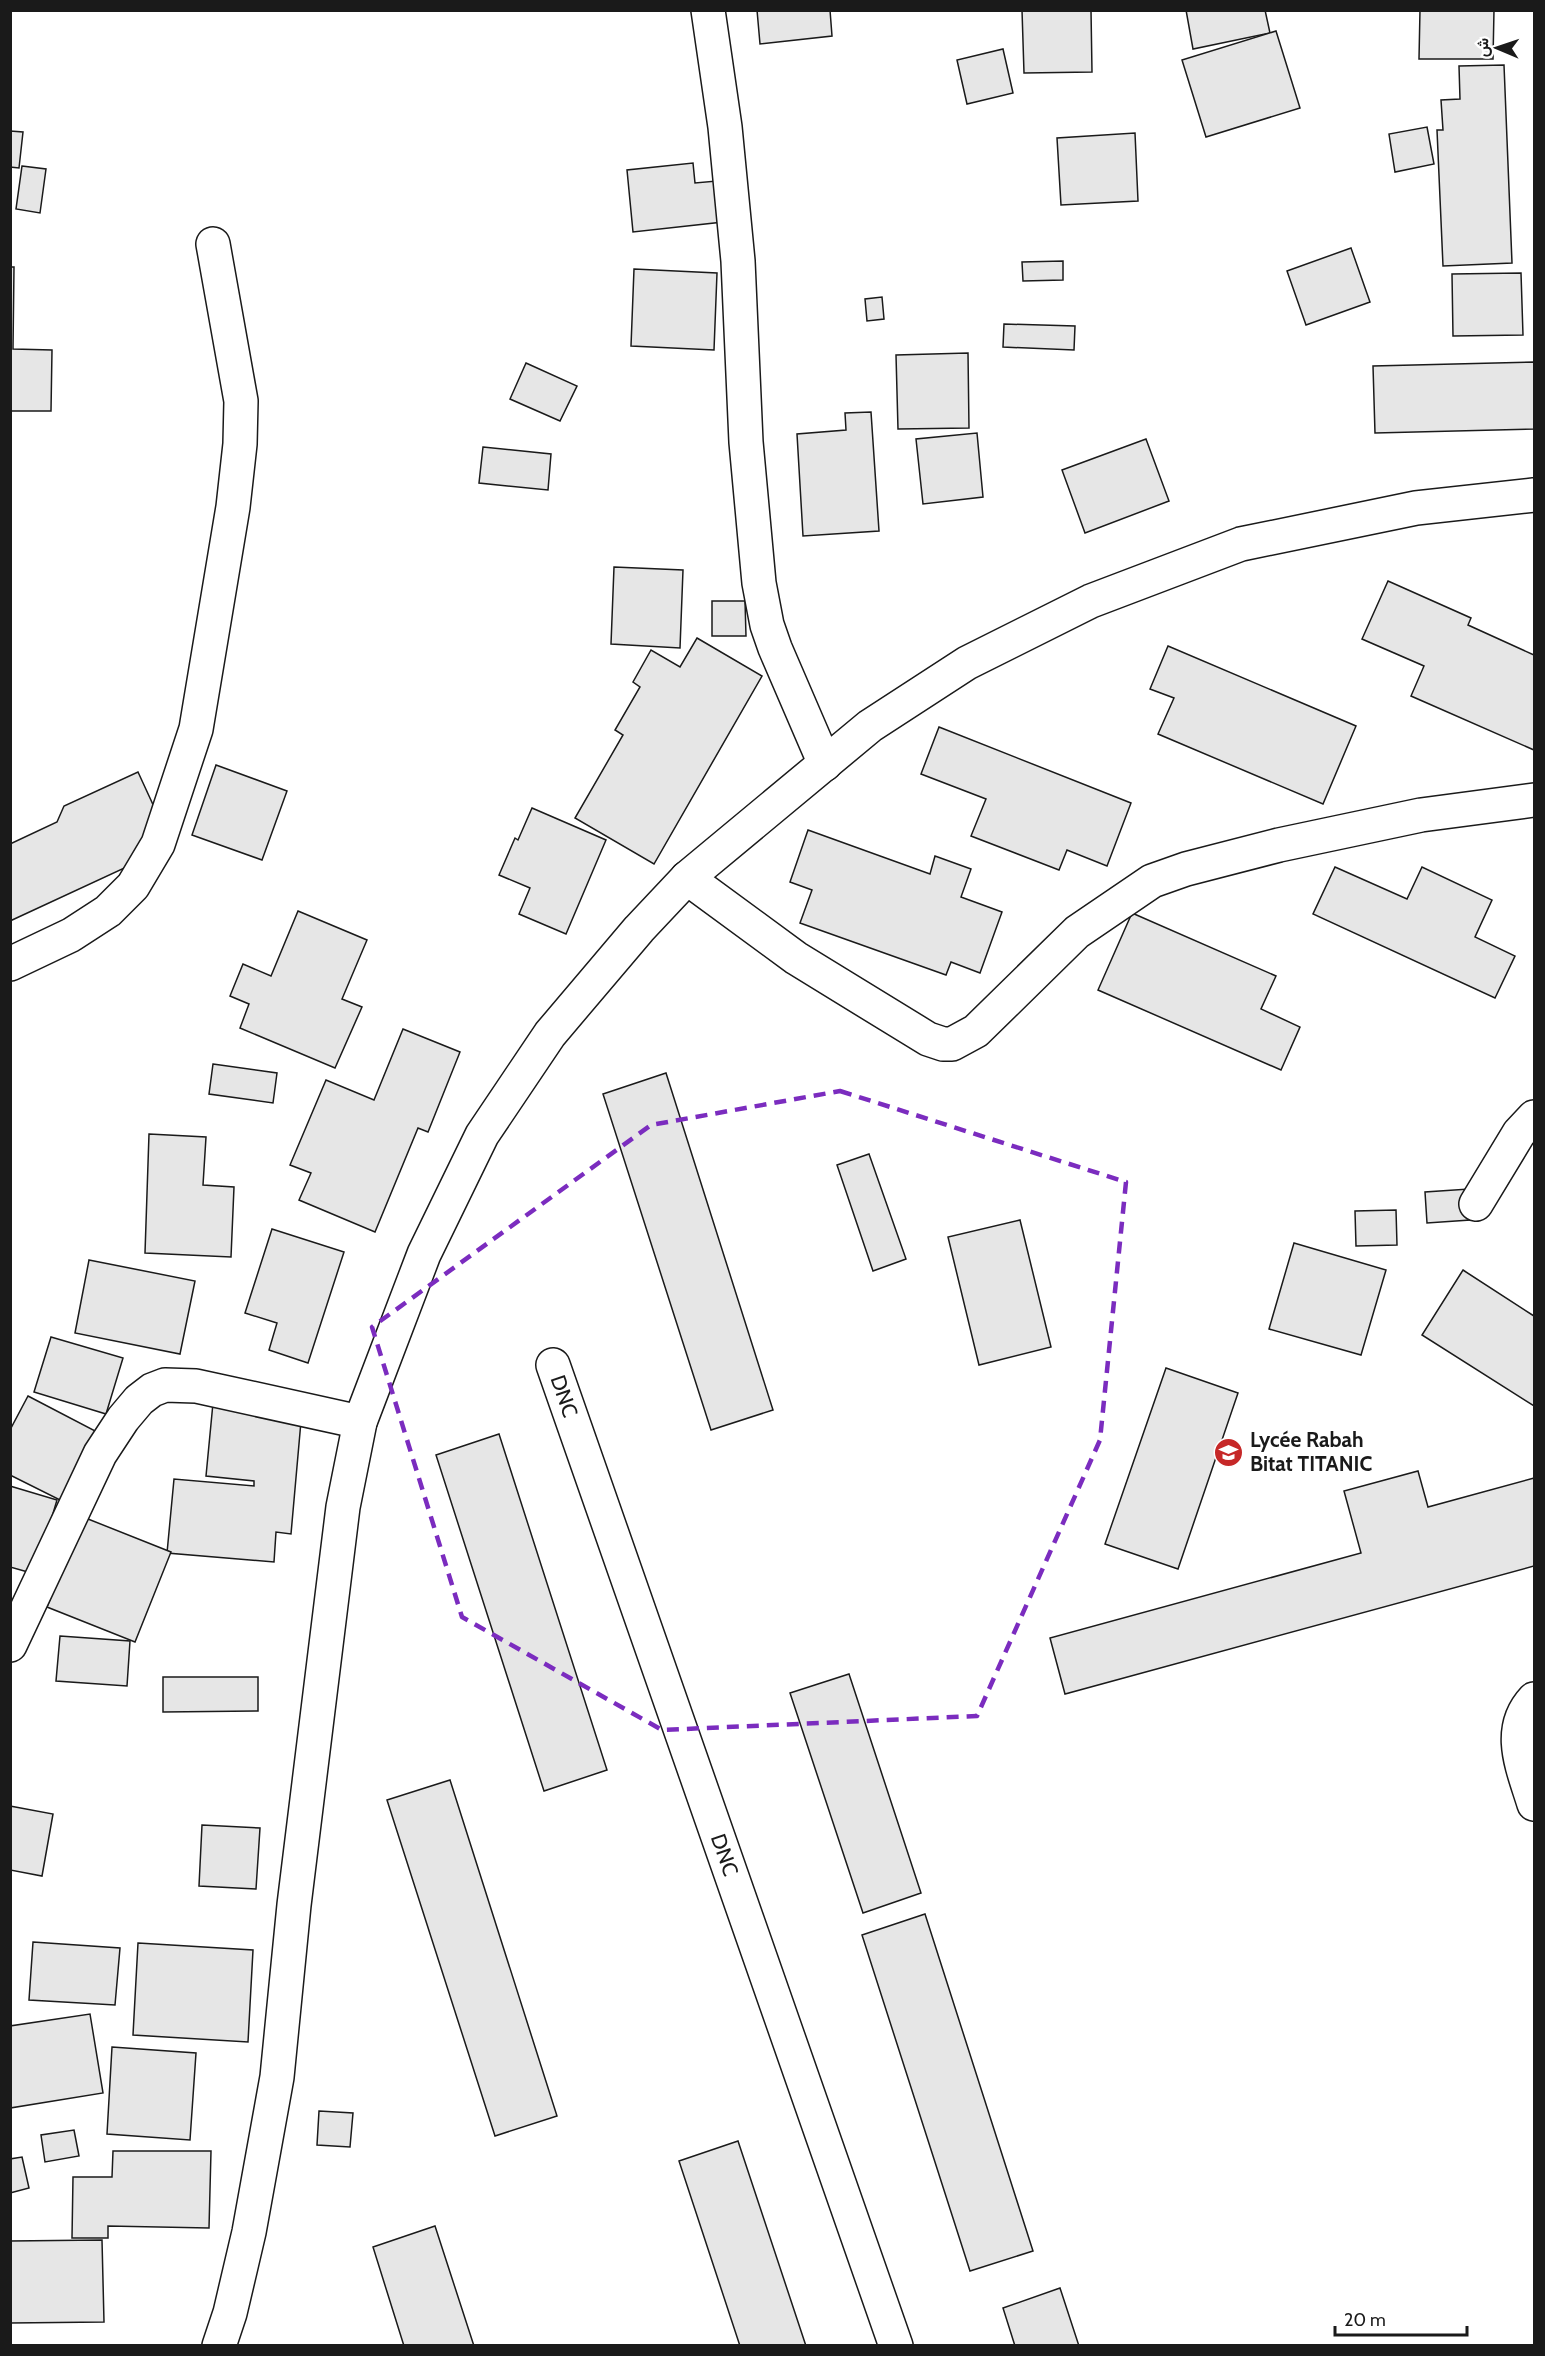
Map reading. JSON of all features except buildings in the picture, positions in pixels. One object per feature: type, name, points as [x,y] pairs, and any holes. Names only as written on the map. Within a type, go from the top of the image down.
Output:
[{"type":"street","points":[[708,10],[725,127],[738,261],[747,442],[759,583],[767,625],[775,648],[825,764]]},
{"type":"street","points":[[10,964],[71,935],[108,911],[133,886],[158,844],[196,729],[233,507],[240,444],[241,401],[213,244]]},
{"type":"street","points":[[219,2346],[230,2313],[249,2232],[277,2077],[294,1905],[343,1507],[360,1422],[424,1254],[482,1135],[550,1034],[639,929],[687,878],[870,726],[967,663],[1091,601],[1241,544],[1416,508],[1534,495]]},
{"type":"street","points":[[687,878],[796,958],[928,1039],[943,1044],[952,1044],[976,1031],[1077,932],[1152,881],[1186,869],[1279,845],[1421,815],[1534,800]]},
{"type":"street","points":[[1476,1204],[1519,1132],[1534,1117]]},
{"type":"street","name":"DNC","points":[[553,1365],[896,2346]]},
{"type":"street","points":[[10,1645],[100,1454],[123,1419],[152,1390],[165,1385],[196,1386],[360,1422]]},
{"type":"street","points":[[1534,1699],[1523,1711],[1518,1731],[1519,1755],[1534,1804]]},
{"type":"highlighted area","points":[[840,1091],[1126,1182],[1100,1440],[977,1716],[662,1730],[462,1617],[372,1327],[651,1125]]},
{"type":"place","name":"Lycée Rabah Bitat TITANIC","points":[[1229,1452]]}]
